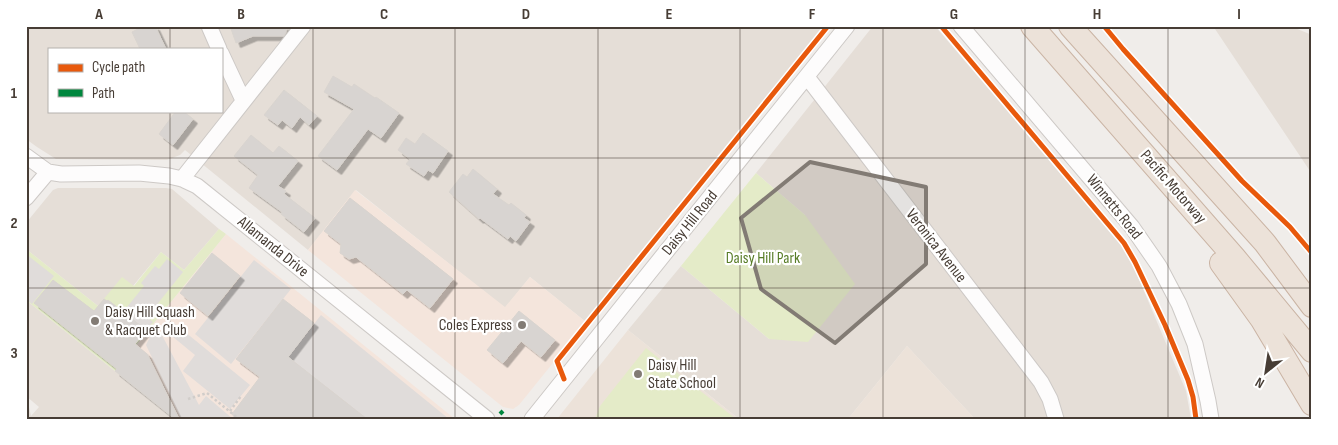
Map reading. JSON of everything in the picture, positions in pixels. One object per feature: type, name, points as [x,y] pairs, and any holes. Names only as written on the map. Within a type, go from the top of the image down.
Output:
[{"type":"highway","name":"Pacific Motorway","points":[[1032,26],[1235,258],[1312,351]]},
{"type":"highway","name":"Pacific Motorway","points":[[1070,26],[1264,243],[1312,306]]},
{"type":"highway","points":[[1149,160],[1262,320],[1312,404]]},
{"type":"street","points":[[209,26],[219,48]]},
{"type":"street","points":[[182,179],[303,26]]},
{"type":"street","name":"Daisy Hill Road","points":[[532,419],[847,26]]},
{"type":"street","name":"Winnetts Road","points":[[961,26],[1132,227],[1159,266],[1179,304],[1195,344],[1211,419]]},
{"type":"street","points":[[222,55],[243,100]]},
{"type":"street","name":"Veronica Avenue","points":[[806,77],[1041,382],[1050,399],[1056,419]]},
{"type":"street","points":[[26,156],[48,172],[26,198]]},
{"type":"street","name":"Allamanda Drive","points":[[48,172],[61,174],[169,176],[182,179],[196,186],[487,419]]},
{"type":"path","points":[[188,399],[207,393],[239,419]]},
{"type":"path","points":[[230,411],[241,396]]},
{"type":"highlighted area","points":[[810,162],[926,187],[926,264],[835,343],[761,289],[741,218]]},
{"type":"shaded area","points":[[26,26],[824,26],[586,322],[530,277],[505,308],[356,190],[308,250],[185,150],[180,155],[167,160],[56,159],[26,139]]},
{"type":"shaded area","points":[[873,26],[935,26],[1128,253],[1186,391],[1191,419],[975,419],[907,346],[848,419],[739,419],[628,330],[681,266],[769,339],[805,215],[756,173]]},
{"type":"shaded area","points":[[1213,26],[1290,26],[1312,35],[1312,174]]},
{"type":"shaded area","points":[[58,188],[172,189],[219,229],[184,270],[161,252],[133,286],[98,306],[26,249],[26,223],[53,190]]},
{"type":"shaded area","points":[[355,190],[505,307],[530,277],[586,322],[519,405],[513,409],[503,407],[308,250]]},
{"type":"shaded area","points":[[226,234],[455,419],[175,419],[115,371]]},
{"type":"shaded area","points":[[26,254],[54,276],[32,304],[26,299]]},
{"type":"shaded area","points":[[167,259],[183,272],[147,317],[153,322],[146,330],[123,312],[144,286],[141,283],[155,266],[159,269]]},
{"type":"shaded area","points":[[254,260],[291,289],[231,364],[195,334]]},
{"type":"shaded area","points":[[26,300],[175,419],[26,419],[26,405],[29,407],[31,416],[39,407],[26,396]]},
{"type":"shaded area","points":[[321,315],[449,419],[367,419],[288,357]]},
{"type":"shaded area","points":[[174,323],[250,385],[230,409],[183,371],[195,355],[167,332]]},
{"type":"shaded area","points":[[156,324],[199,405],[206,396],[233,419],[181,418],[146,345]]},
{"type":"shaded area","name":"Daisy Hill State School","points":[[628,330],[739,419],[557,419]]},
{"type":"shaded area","points":[[907,346],[975,419],[848,419]]},
{"type":"green space","name":"Daisy Hill Park","points":[[756,173],[805,215],[855,284],[808,342],[769,339],[681,266]]},
{"type":"green space","points":[[219,229],[226,234],[115,371],[26,300],[26,249],[98,306],[122,277],[134,286],[161,252],[184,270]]},
{"type":"green space","name":"Daisy Hill State School","points":[[646,348],[736,419],[595,419],[600,406]]},
{"type":"building","points":[[144,26],[155,26],[166,48],[140,48],[132,32]]},
{"type":"building","points":[[230,26],[286,26],[286,32],[284,36],[253,36],[236,43]]},
{"type":"building","points":[[333,76],[352,87],[354,84],[399,113],[381,138],[368,129],[337,170],[318,156],[354,109],[324,92]]},
{"type":"building","points":[[284,90],[317,116],[309,125],[300,117],[292,128],[282,120],[278,125],[264,115]]},
{"type":"building","points":[[175,112],[184,112],[193,119],[173,145],[159,134]]},
{"type":"building","points":[[423,133],[448,151],[433,173],[428,170],[424,176],[406,164],[410,159],[398,150],[406,138],[415,144]]},
{"type":"building","points":[[251,135],[273,153],[279,146],[298,161],[278,186],[286,191],[284,194],[315,218],[304,232],[281,214],[282,212],[249,188],[258,175],[234,156]]},
{"type":"building","points":[[473,169],[497,189],[493,194],[509,205],[511,203],[526,215],[524,218],[530,222],[516,241],[510,236],[508,239],[479,219],[449,192],[463,174],[467,177]]},
{"type":"building","points":[[350,198],[453,279],[430,308],[407,290],[403,294],[356,257],[349,259],[340,253],[341,244],[324,231]]},
{"type":"building","points":[[212,253],[240,276],[208,316],[180,293]]},
{"type":"building","name":"Daisy Hill Squash & Racquet Club","points":[[53,280],[94,311],[104,299],[108,300],[146,330],[135,344],[147,354],[179,419],[175,419],[115,371],[117,369],[34,303]]},
{"type":"building","points":[[283,299],[314,323],[288,357],[367,419],[236,419],[232,414],[260,377],[236,359]]},
{"type":"building","name":"Coles Express","points":[[519,311],[555,340],[541,357],[521,341],[503,363],[487,350]]},
{"type":"marked path","points":[[500,414],[503,411]]},
{"type":"cycle path","points":[[564,379],[557,361],[828,26]]},
{"type":"cycle path","points":[[941,26],[1124,243],[1165,325],[1188,380],[1196,419]]},
{"type":"cycle path","points":[[1104,26],[1242,181],[1290,227],[1312,253]]},
{"type":"place","name":"Daisy Hill Squash & Racquet Club","points":[[95,321]]},
{"type":"place","name":"Coles Express","points":[[522,325]]},
{"type":"place","name":"Daisy Hill State School","points":[[638,374]]}]
